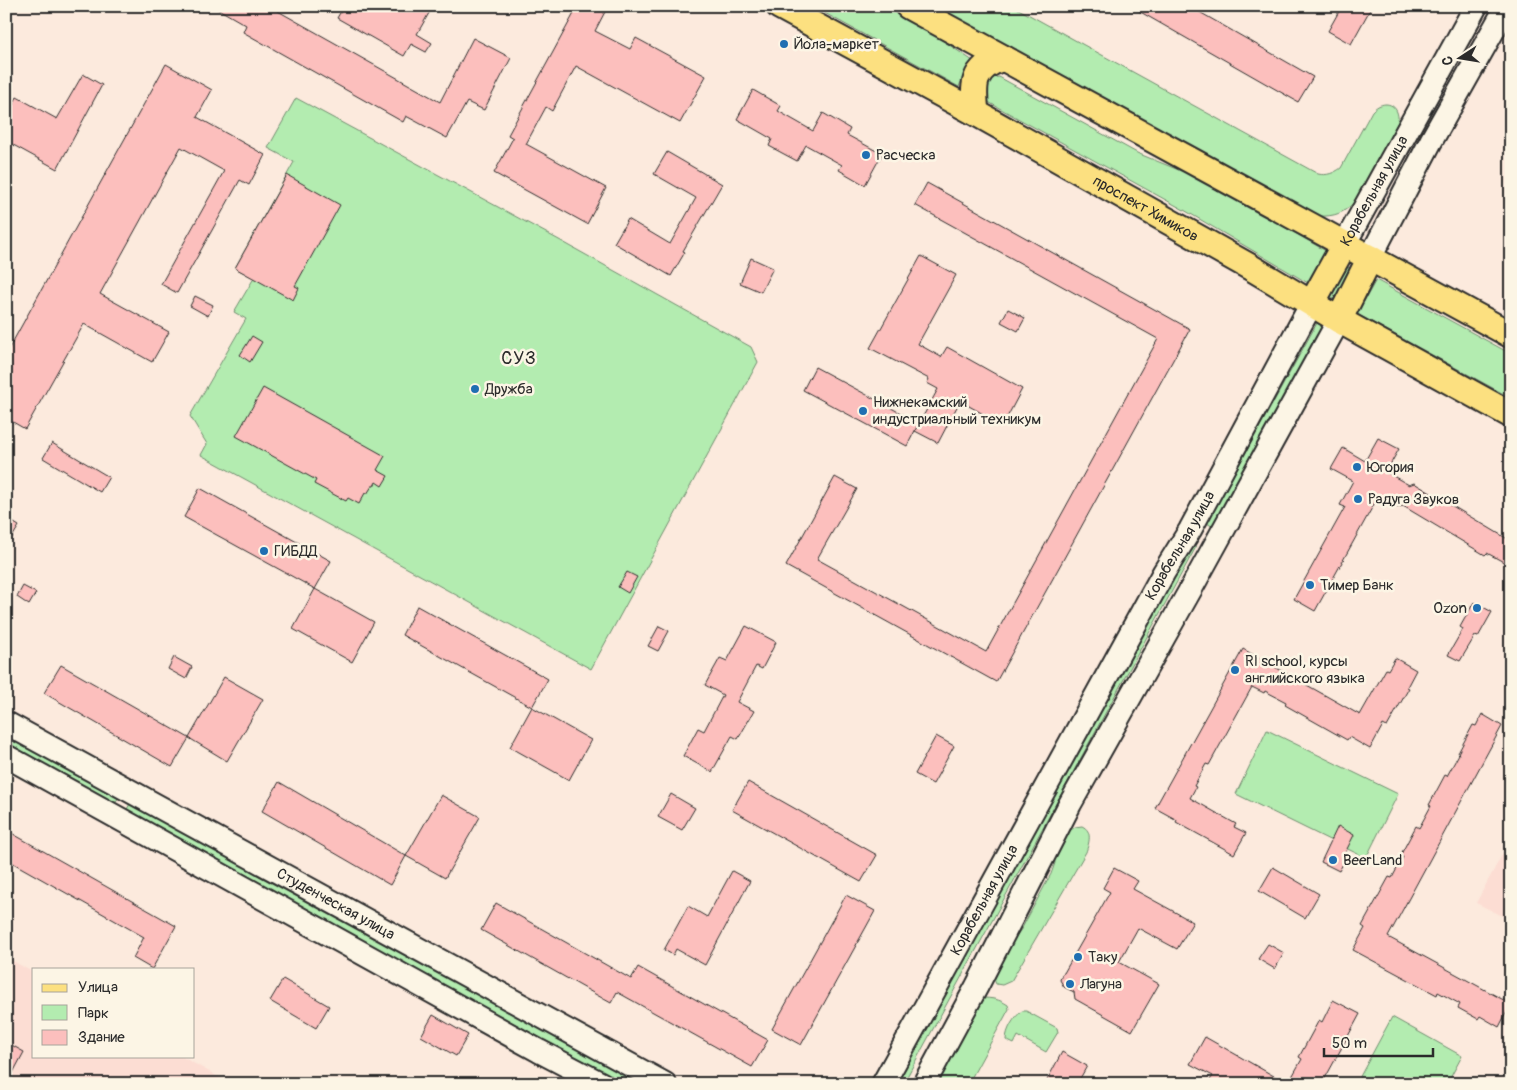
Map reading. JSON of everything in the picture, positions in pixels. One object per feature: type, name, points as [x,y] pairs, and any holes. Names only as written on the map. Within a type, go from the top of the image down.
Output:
[{"type":"main road","name":"проспект Химиков","points":[[779,6],[1250,267],[1339,320],[1511,415]]},
{"type":"main road","points":[[908,6],[1511,335]]},
{"type":"main road","name":"Корабельная улица","points":[[884,1084],[1164,572],[1190,530],[1312,303],[1476,6]]},
{"type":"main road","name":"Корабельная улица","points":[[924,1084],[977,986],[1070,804],[1339,320],[1431,141],[1507,6]]},
{"type":"main road","points":[[976,114],[974,87],[976,80],[983,70],[994,61],[1003,58]]},
{"type":"main road","points":[[1190,530],[1216,544]]},
{"type":"main road","name":"Студенческая улица","points":[[6,723],[665,1084]]},
{"type":"main road","name":"Студенческая улица","points":[[6,756],[538,1051],[602,1084]]},
{"type":"main road","points":[[105,810],[116,811],[125,804],[126,793],[119,785]]},
{"type":"shaded area","points":[[1511,838],[1511,920],[1476,903]]},
{"type":"shaded area","points":[[6,957],[32,972],[32,1058],[185,1058],[231,1084],[6,1084]]},
{"type":"green space","points":[[812,6],[885,6],[924,28],[976,63],[970,68],[959,87]]},
{"type":"green space","points":[[934,6],[1013,6],[1318,174],[1330,174],[1341,168],[1372,111],[1377,107],[1386,104],[1394,107],[1398,116],[1398,122],[1355,201],[1347,209],[1339,213],[1329,216],[1318,216]]},
{"type":"green space","points":[[999,77],[1137,153],[1201,179],[1326,251],[1308,283],[1184,210],[981,98],[991,78]]},
{"type":"green space","name":"Дружба","points":[[296,98],[561,241],[751,347],[758,362],[591,669],[201,455],[207,444],[190,416],[246,319],[234,312],[254,278],[235,268],[294,162],[268,148]]},
{"type":"green space","points":[[1346,266],[1352,270],[1336,300],[1330,297]]},
{"type":"green space","points":[[1376,280],[1511,354],[1511,398],[1357,314]]},
{"type":"green space","points":[[1317,323],[1322,326],[1213,527],[1207,523]]},
{"type":"green space","points":[[1189,543],[1196,547],[903,1084],[894,1084]]},
{"type":"green space","points":[[1267,730],[1398,794],[1366,858],[1236,794]]},
{"type":"green space","points":[[6,733],[118,796],[117,801],[113,804],[6,747]]},
{"type":"green space","points":[[131,802],[648,1084],[625,1084],[126,811]]},
{"type":"green space","points":[[1082,826],[1089,834],[1086,852],[1011,981],[1002,985],[996,984],[992,974],[1022,928],[1051,874],[1055,863],[1054,857],[1068,832],[1075,827]]},
{"type":"green space","points":[[981,998],[1002,1001],[1008,1005],[1009,1009],[968,1084],[928,1084]]},
{"type":"green space","points":[[1022,1011],[1026,1011],[1057,1028],[1058,1032],[1046,1052],[1018,1036],[1014,1044],[1006,1040],[1011,1024]]},
{"type":"green space","points":[[1392,1017],[1462,1056],[1447,1084],[1356,1084]]},
{"type":"building","points":[[213,6],[269,6],[440,102],[473,38],[511,58],[484,110],[467,102],[447,138],[406,116],[403,122],[243,32],[246,25]]},
{"type":"building","points":[[344,6],[433,6],[417,34],[432,43],[426,52],[411,44],[404,56],[337,18]]},
{"type":"building","points":[[578,6],[608,6],[595,31],[630,49],[636,38],[706,76],[680,123],[576,66],[552,111],[546,107],[526,144],[606,188],[587,224],[494,173],[513,138],[508,135]]},
{"type":"building","points":[[1130,6],[1189,6],[1313,77],[1298,102]]},
{"type":"building","points":[[1342,6],[1372,6],[1351,44],[1328,31]]},
{"type":"building","points":[[166,64],[212,90],[197,117],[265,155],[249,185],[240,180],[177,293],[161,284],[224,171],[181,147],[100,294],[169,332],[152,362],[84,324],[25,429],[6,418],[6,354]]},
{"type":"building","points":[[83,74],[102,85],[57,169],[6,141],[6,118],[17,97],[57,119]]},
{"type":"building","points":[[753,90],[781,106],[778,111],[813,131],[823,113],[850,129],[847,135],[882,154],[865,185],[839,170],[842,165],[806,145],[797,161],[769,146],[772,139],[737,119]]},
{"type":"building","points":[[667,152],[722,184],[683,251],[685,252],[671,276],[614,243],[628,219],[670,244],[696,198],[654,174]]},
{"type":"building","points":[[287,175],[340,205],[295,286],[299,288],[293,300],[235,268]]},
{"type":"building","points":[[927,183],[1190,329],[996,682],[786,566],[835,477],[857,489],[817,559],[986,652],[1158,339],[915,205]]},
{"type":"building","points":[[921,256],[956,275],[918,344],[941,357],[947,347],[1022,389],[1003,425],[960,401],[938,443],[915,431],[938,389],[927,383],[929,379],[870,348]]},
{"type":"building","points":[[751,258],[773,268],[761,292],[740,283]]},
{"type":"building","points":[[195,296],[213,305],[208,316],[190,306]]},
{"type":"building","points":[[1008,309],[1025,318],[1018,331],[1001,322]]},
{"type":"building","points":[[252,336],[262,342],[250,362],[240,355]]},
{"type":"building","points":[[815,367],[919,423],[907,446],[803,390]]},
{"type":"building","points":[[263,388],[385,456],[377,470],[388,476],[382,486],[376,482],[367,494],[365,493],[359,504],[348,498],[346,501],[314,484],[316,480],[236,436]]},
{"type":"building","points":[[1378,438],[1399,449],[1386,472],[1409,485],[1414,483],[1511,541],[1511,566],[1487,553],[1485,555],[1403,506],[1396,507],[1378,497],[1315,611],[1294,599],[1345,507],[1340,505],[1353,481],[1331,469],[1343,448],[1365,461]]},
{"type":"building","points":[[52,443],[109,477],[100,492],[43,458]]},
{"type":"building","points":[[200,488],[331,561],[315,589],[184,517]]},
{"type":"building","points":[[6,518],[19,526],[6,547]]},
{"type":"building","points":[[627,572],[637,577],[628,593],[618,587]]},
{"type":"building","points":[[23,586],[36,593],[29,605],[17,597]]},
{"type":"building","points":[[315,589],[374,622],[352,662],[293,629]]},
{"type":"building","points":[[1474,602],[1492,612],[1478,637],[1475,636],[1460,661],[1448,655],[1463,629],[1460,627]]},
{"type":"building","points":[[417,606],[548,679],[532,707],[402,635]]},
{"type":"building","points":[[659,626],[669,631],[658,651],[648,646]]},
{"type":"building","points":[[746,626],[776,642],[762,669],[756,666],[737,702],[754,711],[738,739],[732,736],[712,772],[683,756],[698,728],[704,731],[723,695],[705,685],[720,658],[727,661]]},
{"type":"building","points":[[1243,649],[1360,715],[1386,669],[1388,670],[1395,658],[1416,670],[1407,687],[1409,688],[1387,727],[1383,725],[1370,749],[1349,737],[1347,740],[1285,705],[1286,702],[1265,691],[1264,693],[1252,687],[1209,765],[1206,764],[1190,798],[1236,824],[1234,827],[1246,833],[1234,854],[1176,822],[1177,820],[1155,808]]},
{"type":"building","points":[[174,657],[192,667],[186,679],[168,669]]},
{"type":"building","points":[[61,665],[189,738],[172,767],[44,693]]},
{"type":"building","points":[[224,677],[263,699],[227,761],[189,738]]},
{"type":"building","points":[[532,707],[591,740],[569,780],[510,747]]},
{"type":"building","points":[[1482,714],[1502,726],[1388,937],[1511,1004],[1499,1027],[1480,1016],[1478,1019],[1458,1008],[1460,1004],[1438,992],[1437,995],[1353,950],[1365,928],[1362,926],[1389,877],[1392,878],[1403,857],[1400,856],[1416,826],[1419,828],[1445,775],[1447,776],[1473,725],[1476,726]]},
{"type":"building","points":[[936,736],[954,746],[933,784],[915,774]]},
{"type":"building","points":[[279,782],[406,856],[390,885],[262,811]]},
{"type":"building","points":[[748,782],[877,855],[861,882],[732,810]]},
{"type":"building","points":[[671,794],[695,808],[682,830],[658,817]]},
{"type":"building","points":[[441,795],[480,817],[445,878],[406,856]]},
{"type":"building","points":[[1338,826],[1354,835],[1345,853],[1348,855],[1339,871],[1321,862]]},
{"type":"building","points":[[6,830],[176,926],[153,968],[150,968],[133,958],[144,937],[6,859]]},
{"type":"building","points":[[1273,867],[1319,894],[1305,918],[1259,891]]},
{"type":"building","points":[[1114,868],[1138,881],[1133,889],[1193,922],[1177,949],[1138,928],[1119,962],[1159,984],[1132,1031],[1075,999],[1074,992],[1064,987],[1060,980],[1110,892],[1103,888]]},
{"type":"building","points":[[732,871],[750,881],[705,965],[676,949],[673,955],[664,950],[688,906],[707,917]]},
{"type":"building","points":[[846,895],[875,911],[801,1045],[772,1029]]},
{"type":"building","points":[[496,903],[631,979],[638,967],[768,1040],[752,1067],[617,992],[611,1003],[481,930]]},
{"type":"building","points":[[1268,944],[1284,953],[1275,969],[1258,959]]},
{"type":"building","points":[[283,979],[329,1006],[316,1028],[270,1001]]},
{"type":"building","points":[[1333,1000],[1360,1014],[1322,1084],[1288,1084],[1302,1059],[1299,1057],[1319,1020],[1322,1022]]},
{"type":"building","points":[[433,1015],[468,1035],[456,1056],[421,1036]]},
{"type":"building","points":[[1205,1037],[1288,1084],[1217,1084],[1210,1080],[1213,1076],[1190,1064]]},
{"type":"building","points":[[6,1042],[24,1052],[7,1084],[6,1084]]},
{"type":"building","points":[[1062,1052],[1087,1066],[1077,1084],[1045,1084]]},
{"type":"place","name":"Йола-маркет","points":[[784,44]]},
{"type":"place","name":"Расческа","points":[[866,155]]},
{"type":"place","name":"Дружба","points":[[475,389]]},
{"type":"place","name":"Нижнекамский индустриальный техникум","points":[[863,411]]},
{"type":"place","name":"Югория","points":[[1357,467]]},
{"type":"place","name":"Радуга Звуков","points":[[1358,499]]},
{"type":"place","name":"ГИБДД","points":[[264,551]]},
{"type":"place","name":"Тимер Банк","points":[[1310,585]]},
{"type":"place","name":"Ozon","points":[[1477,608]]},
{"type":"place","name":"RI school, курсы английского языка","points":[[1235,670]]},
{"type":"place","name":"BeerLand","points":[[1333,860]]},
{"type":"place","name":"Таку","points":[[1078,957]]},
{"type":"place","name":"Лагуна","points":[[1070,984]]},
{"type":"district","name":"СУЗ","points":[[519,358]]}]
